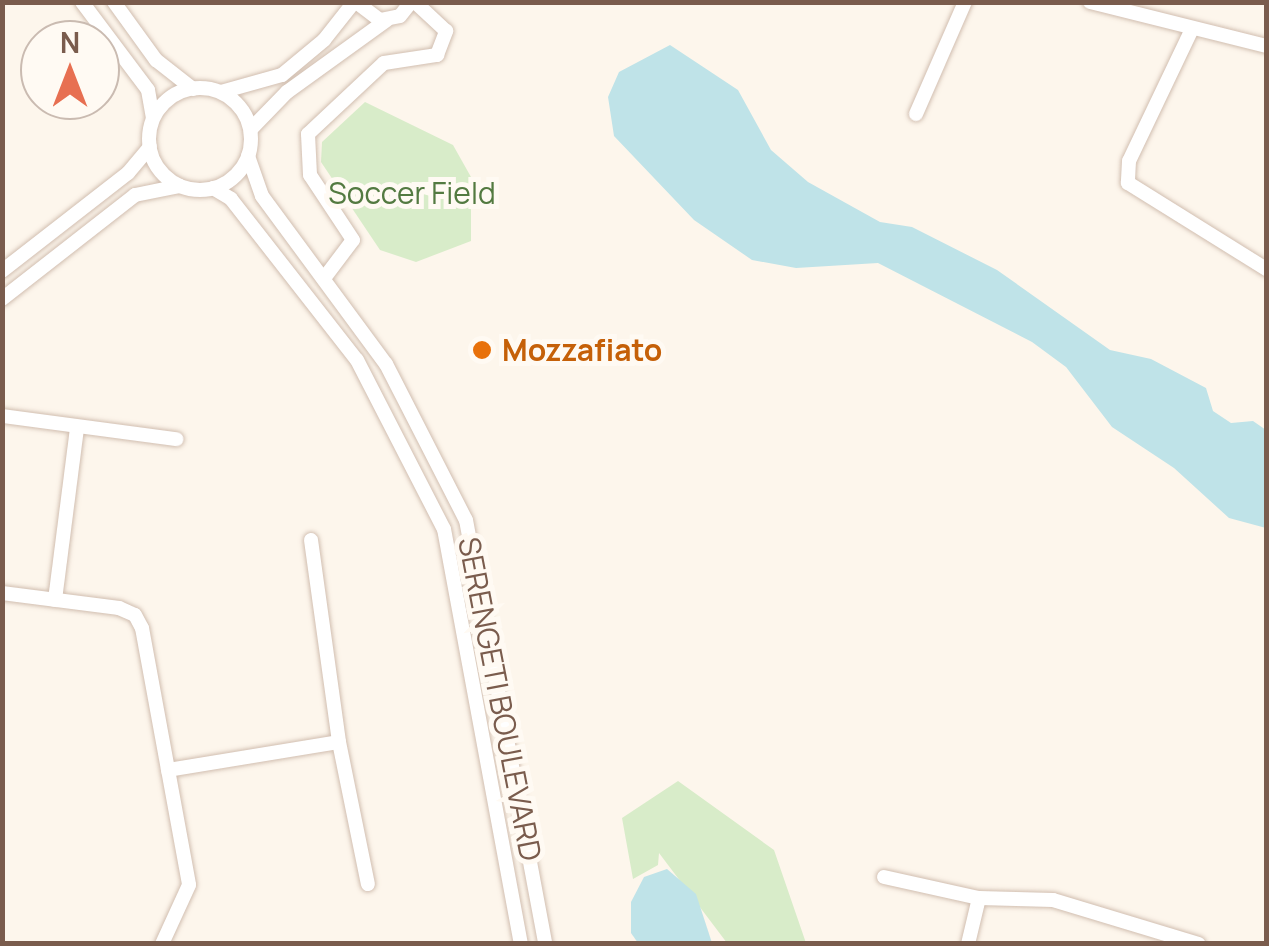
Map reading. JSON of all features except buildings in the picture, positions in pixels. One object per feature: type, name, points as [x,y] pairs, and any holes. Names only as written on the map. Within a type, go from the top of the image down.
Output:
[{"type":"street","points":[[82,2],[148,90],[153,119],[150,147],[158,168],[181,186]]},
{"type":"street","points":[[114,2],[156,60],[194,89]]},
{"type":"street","points":[[153,119],[174,95],[194,89],[222,92],[282,75],[324,40],[355,2],[370,17],[388,20]]},
{"type":"street","points":[[251,129],[279,98],[413,2],[446,31],[437,55],[384,63],[308,134],[310,175],[353,240],[325,277]]},
{"type":"street","points":[[916,114],[965,2]]},
{"type":"street","points":[[1090,2],[1266,46]]},
{"type":"street","points":[[1192,28],[1129,161],[1128,182],[1266,269]]},
{"type":"street","points":[[2,300],[135,196],[181,186],[213,188],[236,176],[248,156],[251,129],[245,114],[222,92]]},
{"type":"street","points":[[2,271],[128,173],[150,147]]},
{"type":"street","name":"SERENGETI BOULEVARD","points":[[248,156],[262,196],[386,364],[466,520],[544,944]]},
{"type":"street","name":"SERENGETI BOULEVARD","points":[[213,188],[232,200],[357,360],[433,502],[453,564],[521,944]]},
{"type":"street","points":[[19,258],[32,275]]},
{"type":"street","points":[[2,416],[77,429],[176,439]]},
{"type":"street","points":[[55,600],[77,429]]},
{"type":"street","points":[[311,540],[338,742],[368,884]]},
{"type":"street","points":[[2,593],[136,615],[189,886],[162,944]]},
{"type":"street","points":[[168,770],[338,742]]},
{"type":"street","points":[[884,877],[978,898],[1053,900],[1199,944]]},
{"type":"street","points":[[968,944],[978,898]]},
{"type":"green space","name":"Soccer Field","points":[[365,102],[453,145],[471,177],[471,241],[416,262],[380,250],[321,162],[322,142]]},
{"type":"green space","points":[[678,781],[774,850],[806,943],[727,943],[659,853],[658,865],[633,879],[622,818]]},
{"type":"water","points":[[670,45],[738,90],[771,150],[808,182],[880,222],[912,227],[997,270],[1110,350],[1151,359],[1206,388],[1213,411],[1231,423],[1253,421],[1266,430],[1266,528],[1229,518],[1174,468],[1112,427],[1066,367],[1032,342],[878,263],[796,268],[752,260],[694,220],[614,136],[608,97],[619,72]]},
{"type":"water","points":[[667,869],[696,894],[712,943],[638,943],[631,933],[631,902],[644,877]]},
{"type":"place","name":"Mozzafiato","points":[[482,350]]}]
